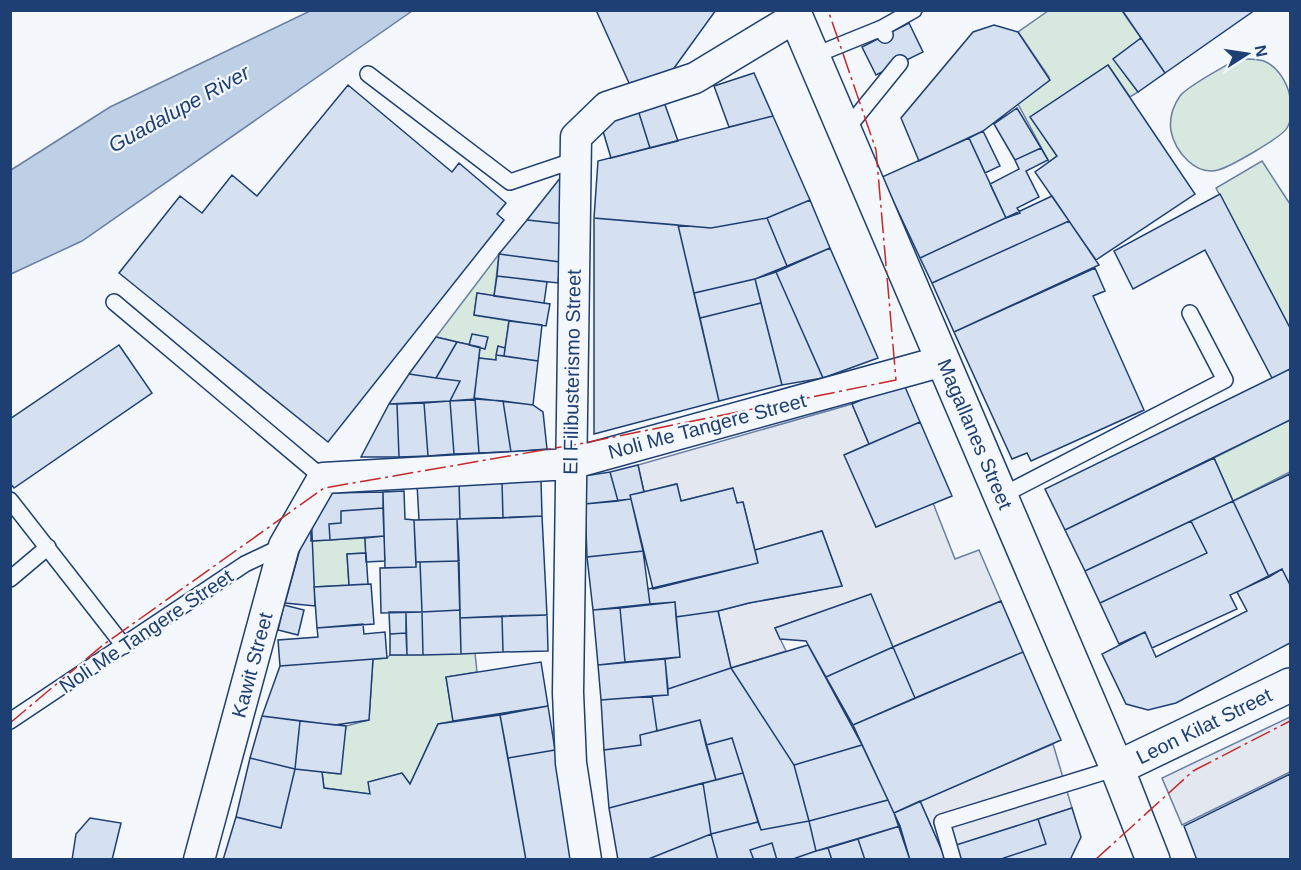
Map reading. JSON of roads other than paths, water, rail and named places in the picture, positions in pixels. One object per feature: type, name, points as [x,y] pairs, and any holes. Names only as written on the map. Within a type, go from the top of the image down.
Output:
[{"type":"street","name":"Magallanes Street","points":[[795,14],[1117,768],[1153,860]]},
{"type":"street","name":"El Filibusterismo Street","points":[[586,860],[571,763],[568,705],[576,137],[607,107],[695,78],[795,14]]},
{"type":"street","name":"Noli Me Tangere Street","points":[[323,478],[570,464],[943,361]]},
{"type":"street","name":"Kawit Street","points":[[199,860],[284,546],[323,478]]},
{"type":"street","name":"Leon Kilat Street","points":[[1117,768],[1290,685]]},
{"type":"lane","points":[[813,56],[884,32],[914,10]]},
{"type":"lane","points":[[845,131],[900,63]]},
{"type":"lane","points":[[368,74],[510,182],[575,160]]},
{"type":"lane","points":[[114,302],[323,478]]},
{"type":"lane","points":[[1001,496],[1225,381],[1190,313]]},
{"type":"lane","points":[[10,500],[124,646]]},
{"type":"lane","name":"Noli Me Tangere Street","points":[[10,721],[244,564],[284,546]]},
{"type":"lane","points":[[10,579],[48,547]]},
{"type":"lane","points":[[953,860],[942,822],[1117,768]]},
{"type":"water","name":"Guadalupe River","points":[[310,11],[412,11],[82,241],[11,274],[11,170],[110,107]]}]
